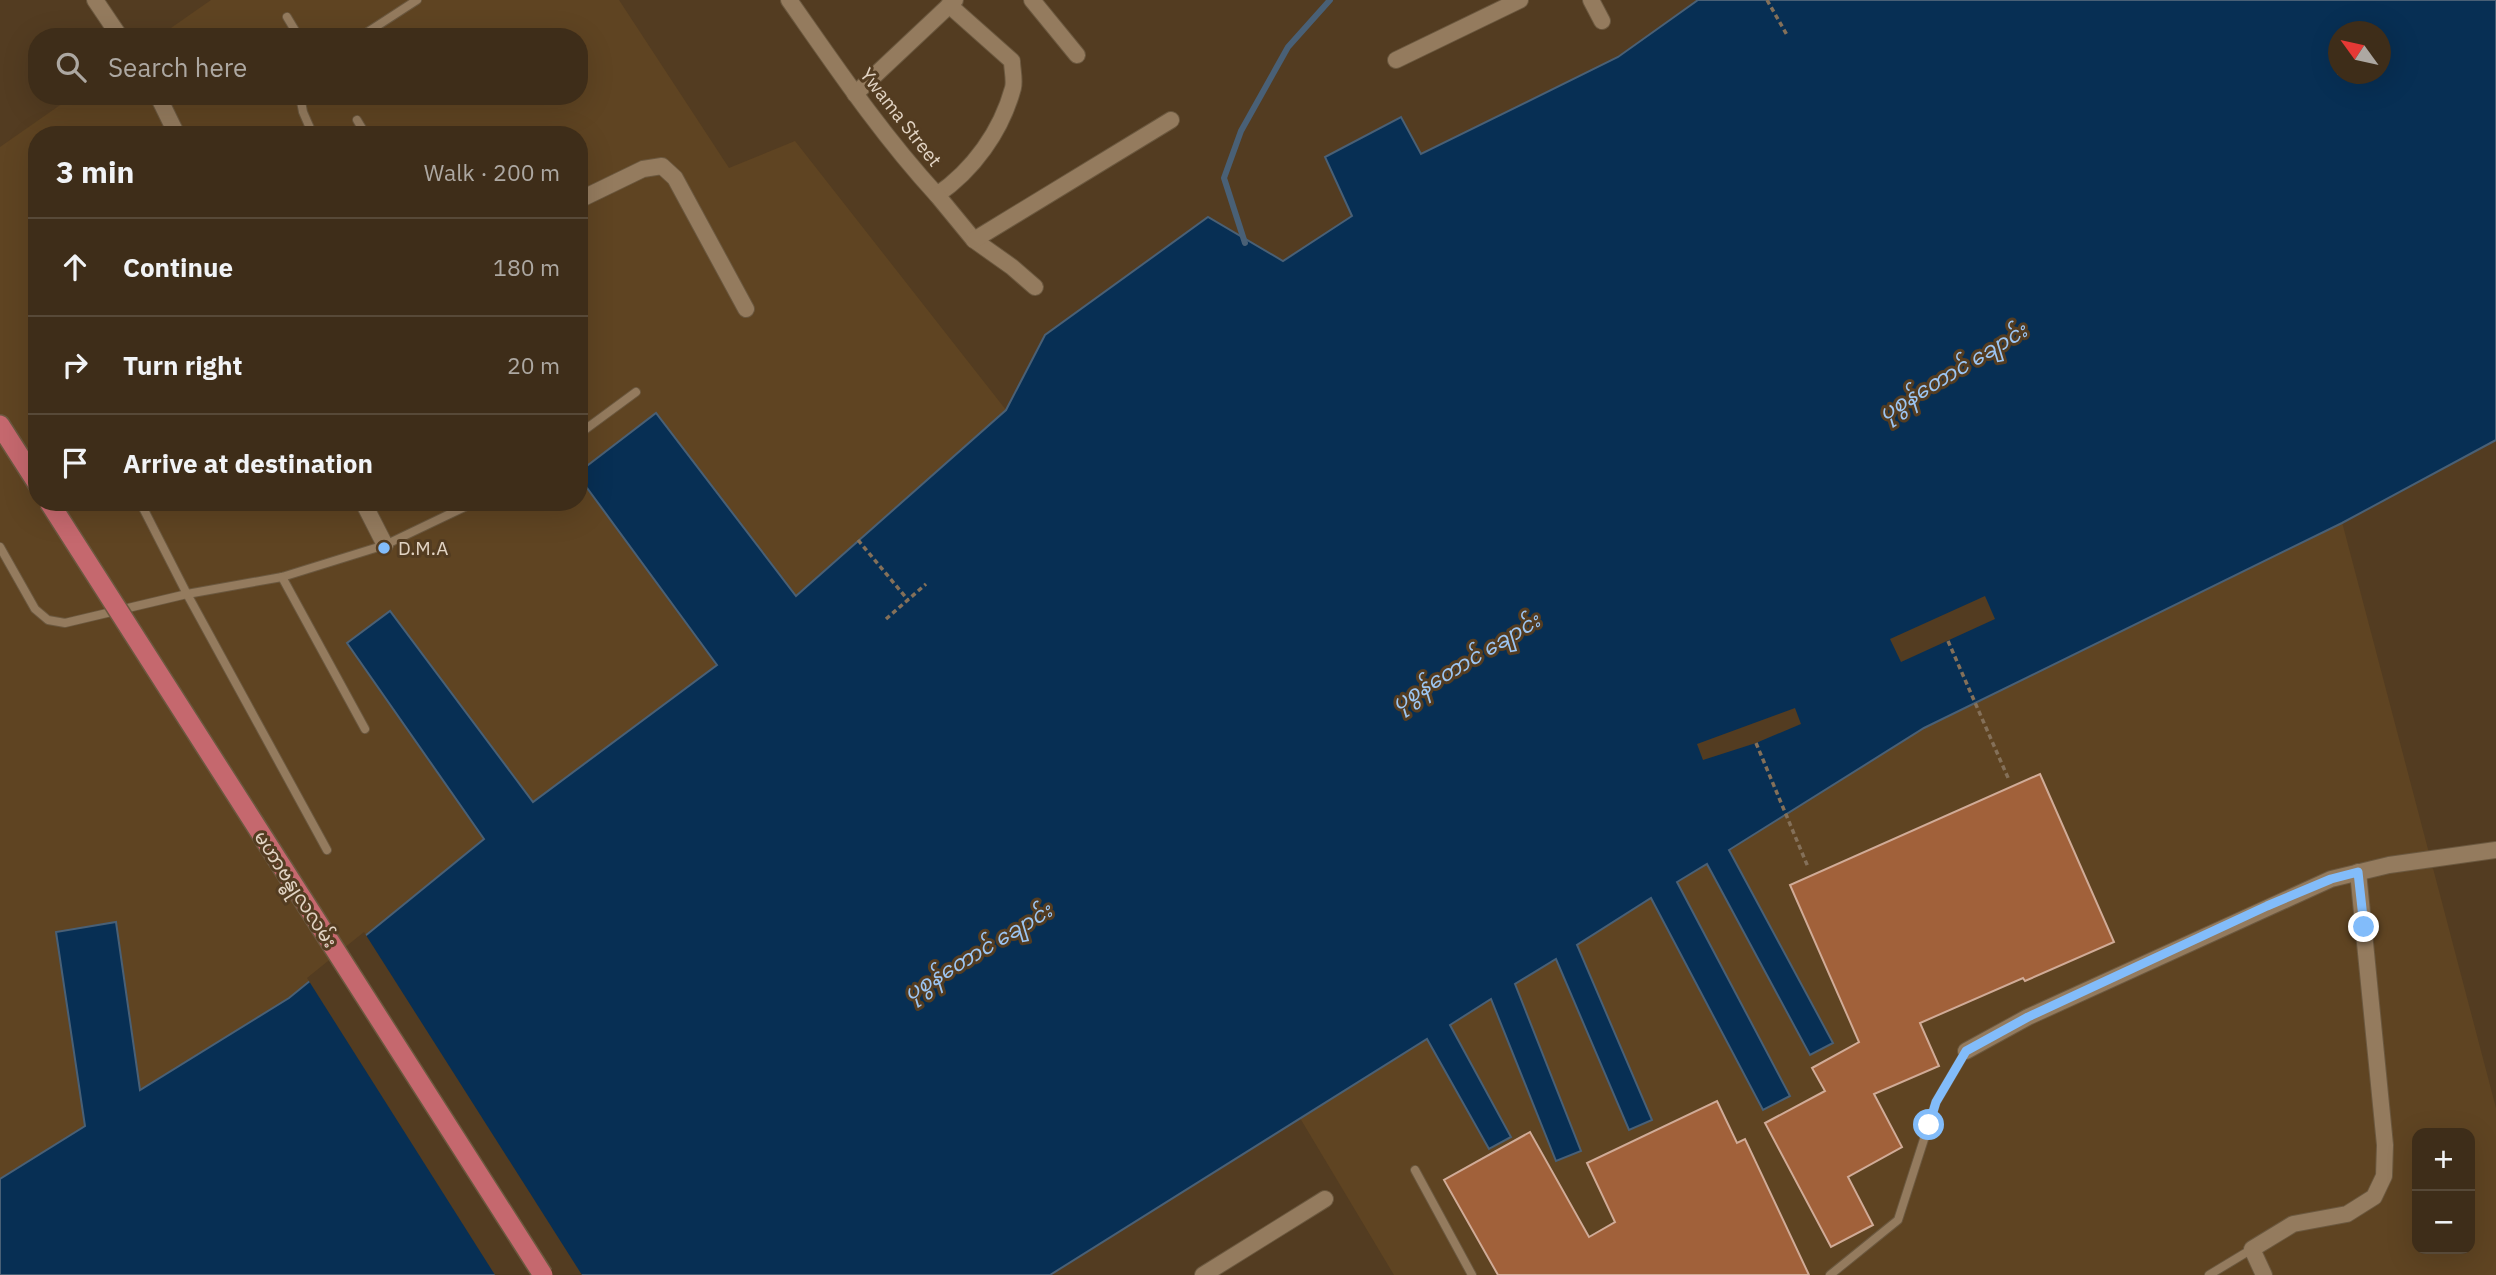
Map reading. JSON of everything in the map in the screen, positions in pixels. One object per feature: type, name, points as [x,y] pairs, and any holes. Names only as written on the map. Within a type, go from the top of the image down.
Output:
[{"type":"main road","points":[[0,425],[28,469]]},
{"type":"main road","name":"မဟာဗန္ဓုလလမ်း","points":[[55,511],[543,1275]]},
{"type":"street","points":[[94,0],[114,28]]},
{"type":"street","name":"Ywama Street","points":[[789,0],[855,94],[937,195],[954,183],[979,158],[999,121],[1013,86],[1012,61],[952,3]]},
{"type":"street","points":[[1032,0],[1077,55]]},
{"type":"street","points":[[1396,60],[1520,0]]},
{"type":"street","points":[[1591,0],[1602,21]]},
{"type":"street","points":[[855,94],[952,3]]},
{"type":"street","points":[[162,105],[173,126]]},
{"type":"street","points":[[974,240],[1171,120]]},
{"type":"street","points":[[588,196],[643,169],[662,166],[675,178],[746,309]]},
{"type":"street","points":[[937,195],[974,240],[1035,287]]},
{"type":"street","points":[[368,511],[385,545]]},
{"type":"street","points":[[1966,1051],[2028,1017],[2331,879],[2403,863],[2496,850]]},
{"type":"street","points":[[2264,1275],[2252,1249],[2293,1224],[2347,1214],[2374,1197],[2384,1176],[2385,1145],[2358,872]]},
{"type":"street","points":[[1203,1275],[1325,1199]]},
{"type":"lane","points":[[374,28],[417,0]]},
{"type":"lane","points":[[287,17],[294,28]]},
{"type":"lane","points":[[302,105],[309,126]]},
{"type":"lane","points":[[357,120],[361,126]]},
{"type":"lane","points":[[588,427],[636,392]]},
{"type":"lane","points":[[145,511],[327,850]]},
{"type":"lane","points":[[0,548],[35,609],[48,620],[65,623],[187,594],[282,577],[385,545],[456,511]]},
{"type":"lane","points":[[282,577],[365,729]]},
{"type":"lane","points":[[1830,1275],[1898,1220],[1936,1102],[1966,1051]]},
{"type":"lane","points":[[1415,1170],[1472,1275]]},
{"type":"lane","points":[[2210,1275],[2252,1249]]},
{"type":"path","points":[[1767,0],[1787,35]]},
{"type":"path","points":[[858,540],[908,600]]},
{"type":"path","points":[[886,619],[926,584]]},
{"type":"path","points":[[1948,640],[2009,780]]},
{"type":"path","points":[[1756,743],[1808,867]]},
{"type":"shaded area","points":[[211,0],[619,0],[729,168],[795,141],[1006,410],[717,665],[484,839],[289,998],[0,1179],[0,147],[28,127],[28,511],[588,511],[588,126],[30,126],[60,105],[588,105],[588,28],[171,28]]},
{"type":"shaded area","points":[[2342,522],[2496,1108],[2496,1275],[1394,1275],[1300,1118],[1924,728]]},
{"type":"water","name":"ပုစွန်တောင် ချောင်း","points":[[1698,0],[2496,0],[2496,440],[2342,523],[1924,728],[1729,850],[1833,1043],[1810,1055],[1707,864],[1677,882],[1790,1096],[1763,1110],[1651,898],[1577,945],[1652,1120],[1629,1130],[1556,959],[1515,984],[1581,1151],[1556,1161],[1491,999],[1450,1025],[1511,1137],[1489,1149],[1427,1039],[1050,1275],[0,1275],[0,1179],[85,1126],[56,932],[116,922],[140,1090],[289,998],[484,839],[347,643],[390,611],[533,802],[717,665],[588,489],[588,465],[656,413],[796,596],[1006,410],[1045,335],[1208,217],[1283,261],[1352,216],[1325,157],[1401,117],[1421,154],[1618,57]]},
{"type":"pier","points":[[1985,596],[1995,619],[1901,662],[1890,639]]},
{"type":"pier","points":[[1795,708],[1801,724],[1756,743],[1703,760],[1697,744]]},
{"type":"pier","points":[[364,932],[582,1275],[495,1275],[307,978]]},
{"type":"building","points":[[2040,774],[2114,942],[1920,1023],[1939,1066],[1874,1094],[1902,1147],[1848,1177],[1873,1225],[1831,1247],[1765,1123],[1825,1091],[1812,1068],[1859,1042],[1790,885]]},
{"type":"building","points":[[1717,1101],[1737,1143],[1745,1139],[1809,1275],[1498,1275],[1444,1180],[1530,1132],[1589,1237],[1615,1222],[1587,1163]]},
{"type":"waterway","points":[[1245,243],[1224,178],[1241,131],[1288,47],[1330,0]]},
{"type":"place","name":"D.M.A","points":[[384,548]]},
{"type":"route","points":[[1929,1125],[1936,1102],[1966,1051],[2028,1017],[2267,906],[2331,879],[2358,872],[2364,927]]}]
